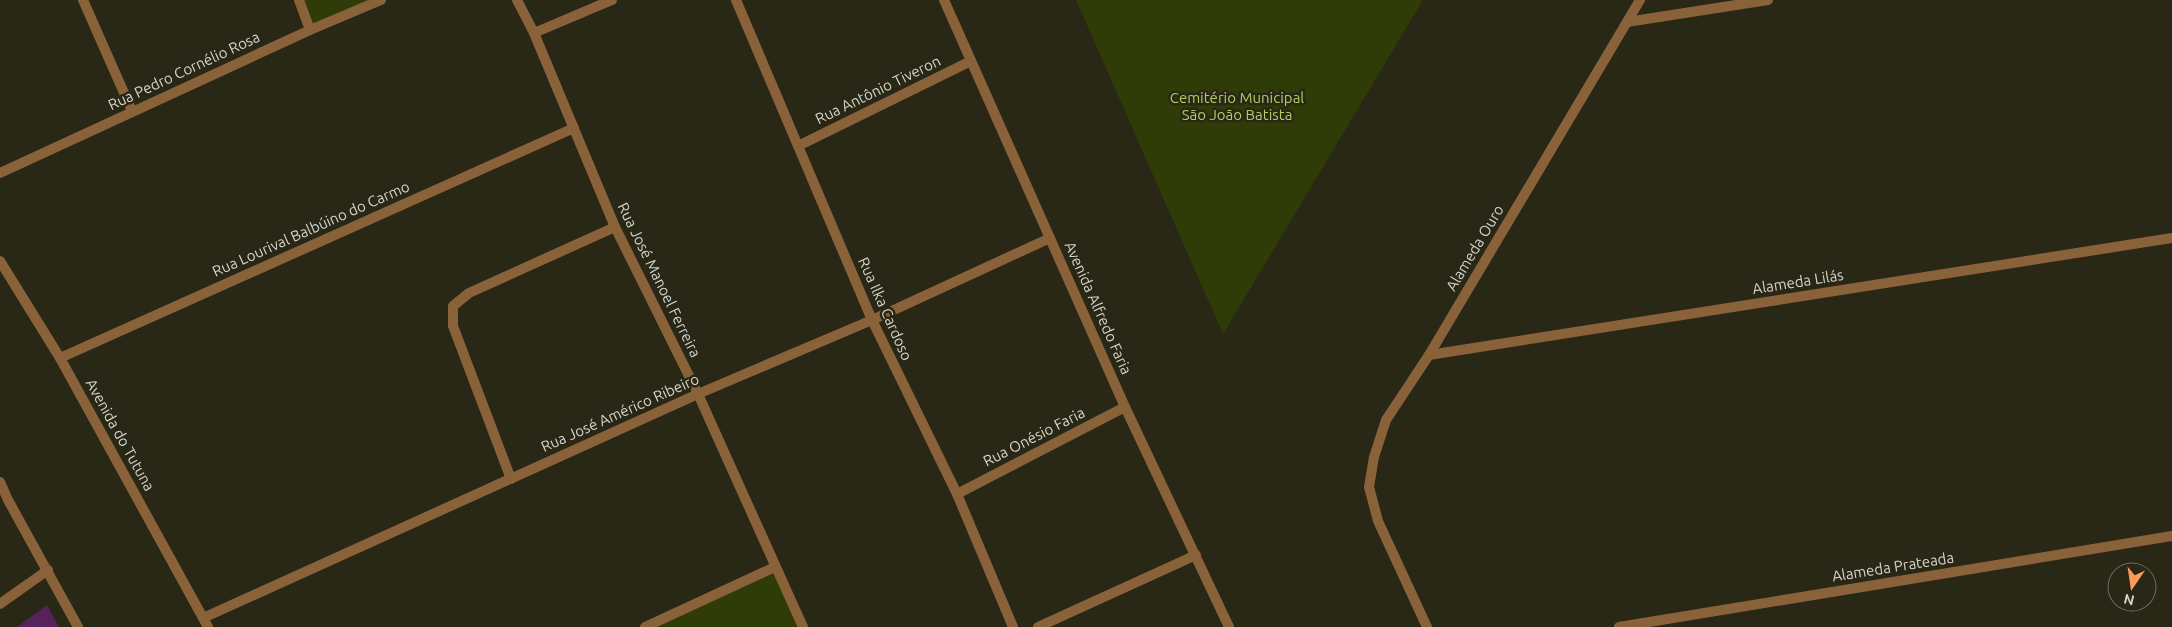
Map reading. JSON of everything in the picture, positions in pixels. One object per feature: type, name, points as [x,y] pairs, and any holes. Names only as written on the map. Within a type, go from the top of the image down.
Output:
[{"type":"street","points":[[84,0],[132,111]]},
{"type":"street","points":[[298,0],[310,30]]},
{"type":"street","name":"Rua Pedro Cornélio Rosa","points":[[0,173],[310,30],[381,0]]},
{"type":"street","name":"Rua José Manoel Ferreira","points":[[517,0],[534,33],[615,227],[698,394],[775,567],[804,627]]},
{"type":"street","points":[[534,33],[612,0]]},
{"type":"street","name":"Rua Ilka Cardoso","points":[[736,0],[872,320],[957,494],[1013,627]]},
{"type":"street","name":"Avenida Alfredo Faria","points":[[944,0],[1125,407],[1196,555],[1228,627]]},
{"type":"street","name":"Alameda Ouro","points":[[1427,627],[1378,520],[1369,487],[1374,457],[1386,420],[1429,355],[1640,0]]},
{"type":"street","points":[[1627,22],[1768,0]]},
{"type":"street","name":"Rua Antônio Tiveron","points":[[798,146],[971,61]]},
{"type":"street","name":"Rua Lourival Balbúino do Carmo","points":[[60,358],[574,128]]},
{"type":"street","points":[[511,479],[453,326],[453,306],[469,293],[615,227]]},
{"type":"street","name":"Rua José Américo Ribeiro","points":[[205,622],[698,394],[872,320],[1050,238]]},
{"type":"street","name":"Alameda Lilás","points":[[1429,355],[2172,238]]},
{"type":"street","name":"Avenida do Tutuna","points":[[0,261],[60,358],[205,622]]},
{"type":"street","name":"Rua Onésio Faria","points":[[957,494],[1125,407]]},
{"type":"street","points":[[0,482],[78,627]]},
{"type":"street","name":"Alameda Prateada","points":[[1619,627],[2172,536]]},
{"type":"street","points":[[1038,627],[1196,555]]},
{"type":"street","points":[[645,627],[775,567]]},
{"type":"street","points":[[0,604],[48,570]]},
{"type":"green space","points":[[299,0],[381,0],[310,30]]},
{"type":"green space","name":"Cemitério Municipal São João Batista","points":[[1076,0],[1423,0],[1223,334]]},
{"type":"green space","points":[[775,567],[803,627],[645,627]]},
{"type":"building","points":[[47,605],[59,627],[17,627]]}]
